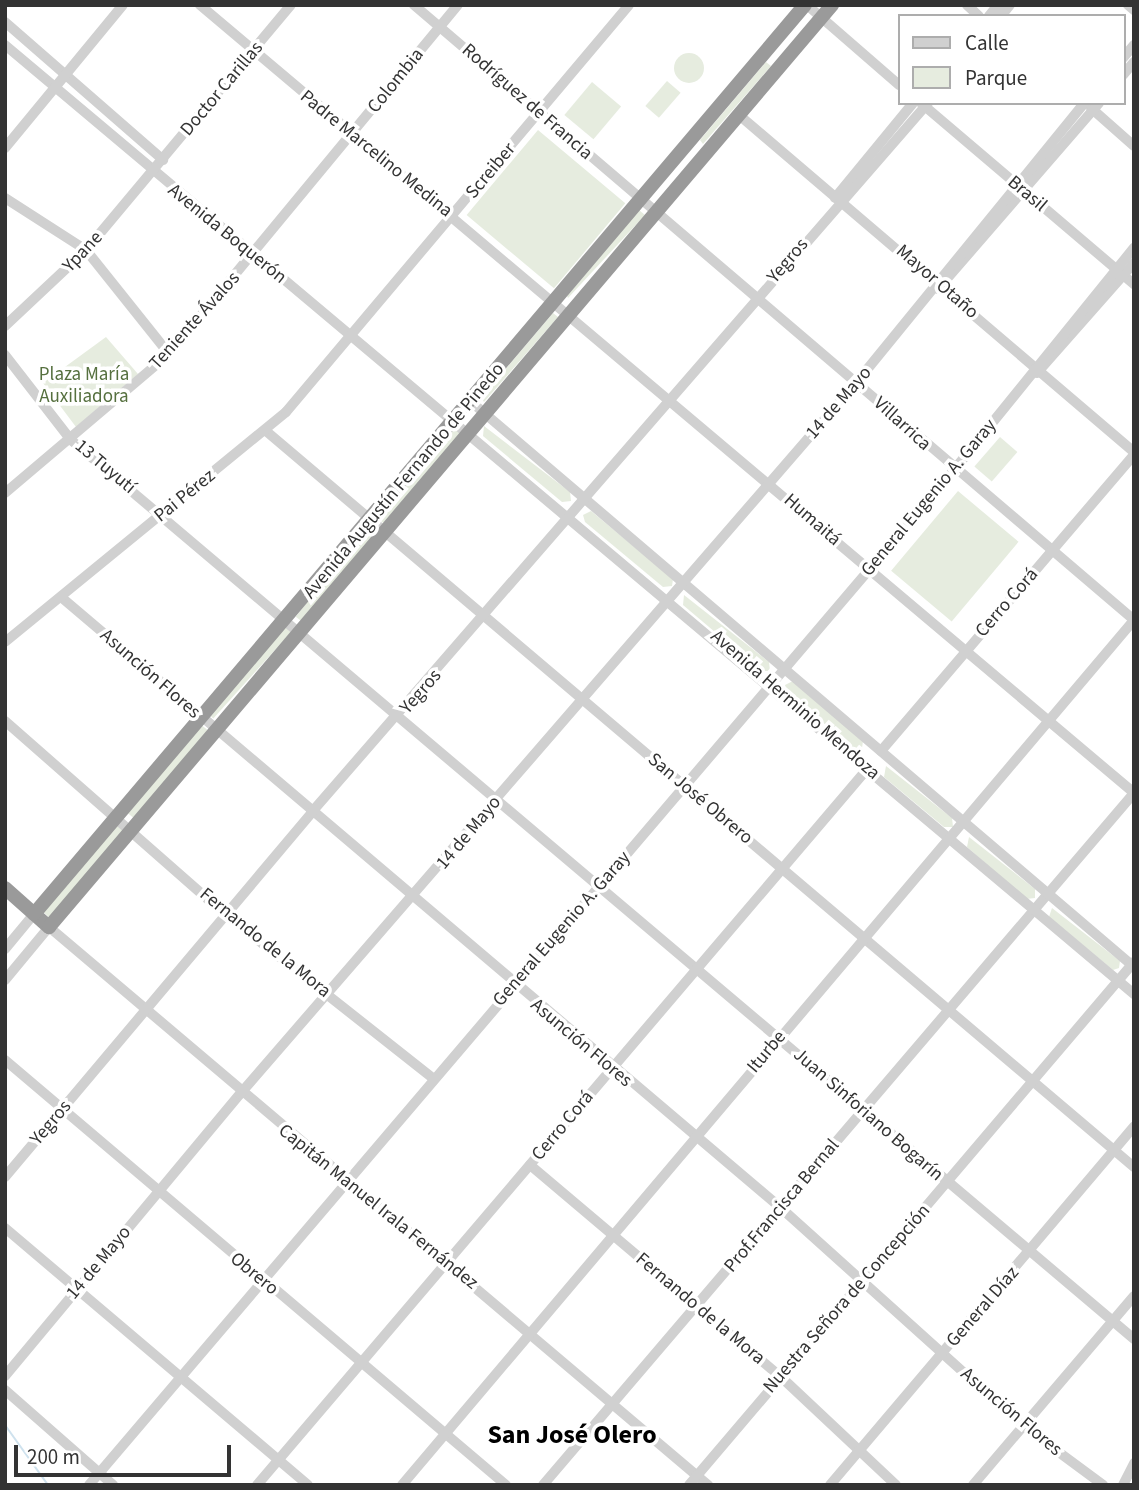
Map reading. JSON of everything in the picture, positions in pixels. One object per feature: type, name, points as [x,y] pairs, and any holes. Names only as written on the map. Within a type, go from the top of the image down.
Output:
[{"type":"highway","name":"Avenida Augustín Fernando de Pinedo","points":[[34,914],[806,5]]},
{"type":"highway","name":"Avenida Augustín Fernando de Pinedo","points":[[49,927],[301,634],[832,5]]},
{"type":"highway","points":[[5,888],[49,927]]},
{"type":"street","points":[[5,148],[123,5]]},
{"type":"street","name":"Padre Marcelino Medina","points":[[200,5],[253,52],[555,300]]},
{"type":"street","name":"Doctor Carillas","points":[[153,173],[291,5]]},
{"type":"street","name":"Rodríguez de Francia","points":[[414,5],[640,200]]},
{"type":"street","name":"Colombia","points":[[254,255],[458,5]]},
{"type":"street","points":[[611,5],[622,14]]},
{"type":"street","name":"Screiber","points":[[353,338],[629,5]]},
{"type":"street","points":[[806,5],[898,84]]},
{"type":"street","points":[[1128,5],[1134,10]]},
{"type":"street","name":"Avenida Boquerón","points":[[5,22],[163,160]]},
{"type":"street","name":"Avenida Boquerón","points":[[5,45],[153,173],[454,418]]},
{"type":"street","name":"Yegros","points":[[5,1177],[311,813],[485,620],[583,499],[755,300],[911,105]]},
{"type":"street","name":"Yegros","points":[[837,200],[923,105]]},
{"type":"street","name":"Brasil","points":[[925,105],[1134,284]]},
{"type":"street","points":[[1090,105],[1134,146]]},
{"type":"street","name":"14 de Mayo","points":[[5,1377],[240,1094],[583,702],[1090,105]]},
{"type":"street","name":"Mayor Otaño","points":[[739,115],[1134,453]]},
{"type":"street","name":"Ypane","points":[[5,326],[86,250],[153,173]]},
{"type":"street","points":[[5,198],[86,250],[169,354]]},
{"type":"street","name":"Villarrica","points":[[640,200],[954,470],[1134,620]]},
{"type":"street","name":"General Eugenio A. Garay","points":[[89,1485],[954,470],[1120,272],[1134,248]]},
{"type":"street","name":"Teniente Ávalos","points":[[5,493],[72,440],[169,354],[254,255]]},
{"type":"street","name":"General Eugenio A. Garay","points":[[1120,272],[1134,263]]},
{"type":"street","name":"Humaitá","points":[[555,300],[668,399],[1134,793]]},
{"type":"street","name":"Pai Pérez","points":[[5,642],[266,431],[353,338]]},
{"type":"street","name":"13 Tuyutí","points":[[5,355],[72,440],[286,615]]},
{"type":"street","name":"Avenida Herminio Mendoza","points":[[469,400],[1047,894],[1133,964]]},
{"type":"street","name":"Avenida Herminio Mendoza","points":[[454,418],[670,598],[1033,911],[1134,994]]},
{"type":"street","name":"San José Obrero","points":[[266,431],[485,620],[1134,1167]]},
{"type":"street","name":"Cerro Corá","points":[[257,1485],[868,768],[882,766],[881,751],[1134,453]]},
{"type":"street","name":"Asunción Flores","points":[[61,597],[611,1069],[781,1208],[1022,1425],[1103,1485]]},
{"type":"street","name":"Juan Sinforiano Bogarín","points":[[286,615],[301,634],[1134,1339]]},
{"type":"street","name":"Iturbe","points":[[402,1485],[696,1138],[861,938],[951,838],[1134,620]]},
{"type":"street","name":"Fernando de la Mora","points":[[5,721],[225,914],[330,994],[434,1079]]},
{"type":"street","name":"Cerro Corá","points":[[868,768],[866,752],[881,751]]},
{"type":"street","name":"Prof.Francisca Bernal","points":[[543,1485],[1134,793]]},
{"type":"street","name":"Avenida Augustín Fernando de Pinedo","points":[[5,949],[34,914]]},
{"type":"street","name":"Avenida Augustín Fernando de Pinedo","points":[[5,980],[49,927]]},
{"type":"street","name":"Capitán Manuel Irala Fernández","points":[[49,927],[240,1094],[531,1332],[612,1406],[708,1485]]},
{"type":"street","name":"Nuestra Señora de Concepción","points":[[689,1485],[1133,964]]},
{"type":"street","name":"Obrero","points":[[5,1059],[156,1194],[263,1280],[506,1485]]},
{"type":"street","name":"General Díaz","points":[[830,1485],[1134,1127]]},
{"type":"street","name":"Fernando de la Mora","points":[[530,1165],[780,1376],[896,1485]]},
{"type":"street","points":[[5,1228],[76,1291],[308,1485]]},
{"type":"street","points":[[973,1485],[1134,1296]]},
{"type":"street","points":[[5,1390],[113,1485]]},
{"type":"street","points":[[1123,1485],[1134,1463]]},
{"type":"green space","points":[[689,53],[695,54],[703,62],[703,74],[695,82],[689,83],[683,82],[675,74],[674,68],[675,62],[683,54]]},
{"type":"green space","points":[[766,62],[771,66],[703,144],[700,140]]},
{"type":"green space","points":[[667,81],[681,93],[659,118],[645,106]]},
{"type":"green space","points":[[592,82],[621,106],[593,139],[564,115]]},
{"type":"green space","points":[[538,130],[625,203],[554,288],[467,215]]},
{"type":"green space","points":[[639,210],[645,215],[568,298],[567,296]]},
{"type":"green space","points":[[553,313],[558,317],[484,402],[481,398]]},
{"type":"green space","name":"Plaza María Auxiliadora","points":[[106,337],[138,374],[76,427],[43,383]]},
{"type":"green space","points":[[453,426],[461,433],[383,523],[375,516]]},
{"type":"green space","points":[[484,426],[570,492],[571,501],[562,502],[483,436]]},
{"type":"green space","points":[[1000,437],[1017,452],[992,482],[974,466]]},
{"type":"green space","points":[[958,491],[1019,542],[952,621],[891,571]]},
{"type":"green space","points":[[591,511],[673,579],[672,586],[663,587],[585,522],[583,515]]},
{"type":"green space","points":[[366,527],[375,534],[304,624],[296,617]]},
{"type":"green space","points":[[684,595],[769,662],[770,671],[761,671],[683,605]]},
{"type":"green space","points":[[284,622],[293,630],[213,718],[204,710]]},
{"type":"green space","points":[[793,681],[863,741],[862,748],[853,748],[787,692],[785,685]]},
{"type":"green space","points":[[199,723],[209,731],[137,821],[127,812]]},
{"type":"green space","points":[[886,766],[952,818],[953,827],[944,827],[884,777]]},
{"type":"green space","points":[[116,820],[126,827],[51,919],[40,909]]},
{"type":"green space","points":[[969,837],[1035,889],[1035,898],[1026,899],[967,847]]},
{"type":"green space","points":[[1052,908],[1120,961],[1119,968],[1113,970],[1049,917]]},
{"type":"waterway","points":[[5,1425],[48,1485]]},
{"type":"district","name":"San José Olero","points":[[572,1435]]}]
